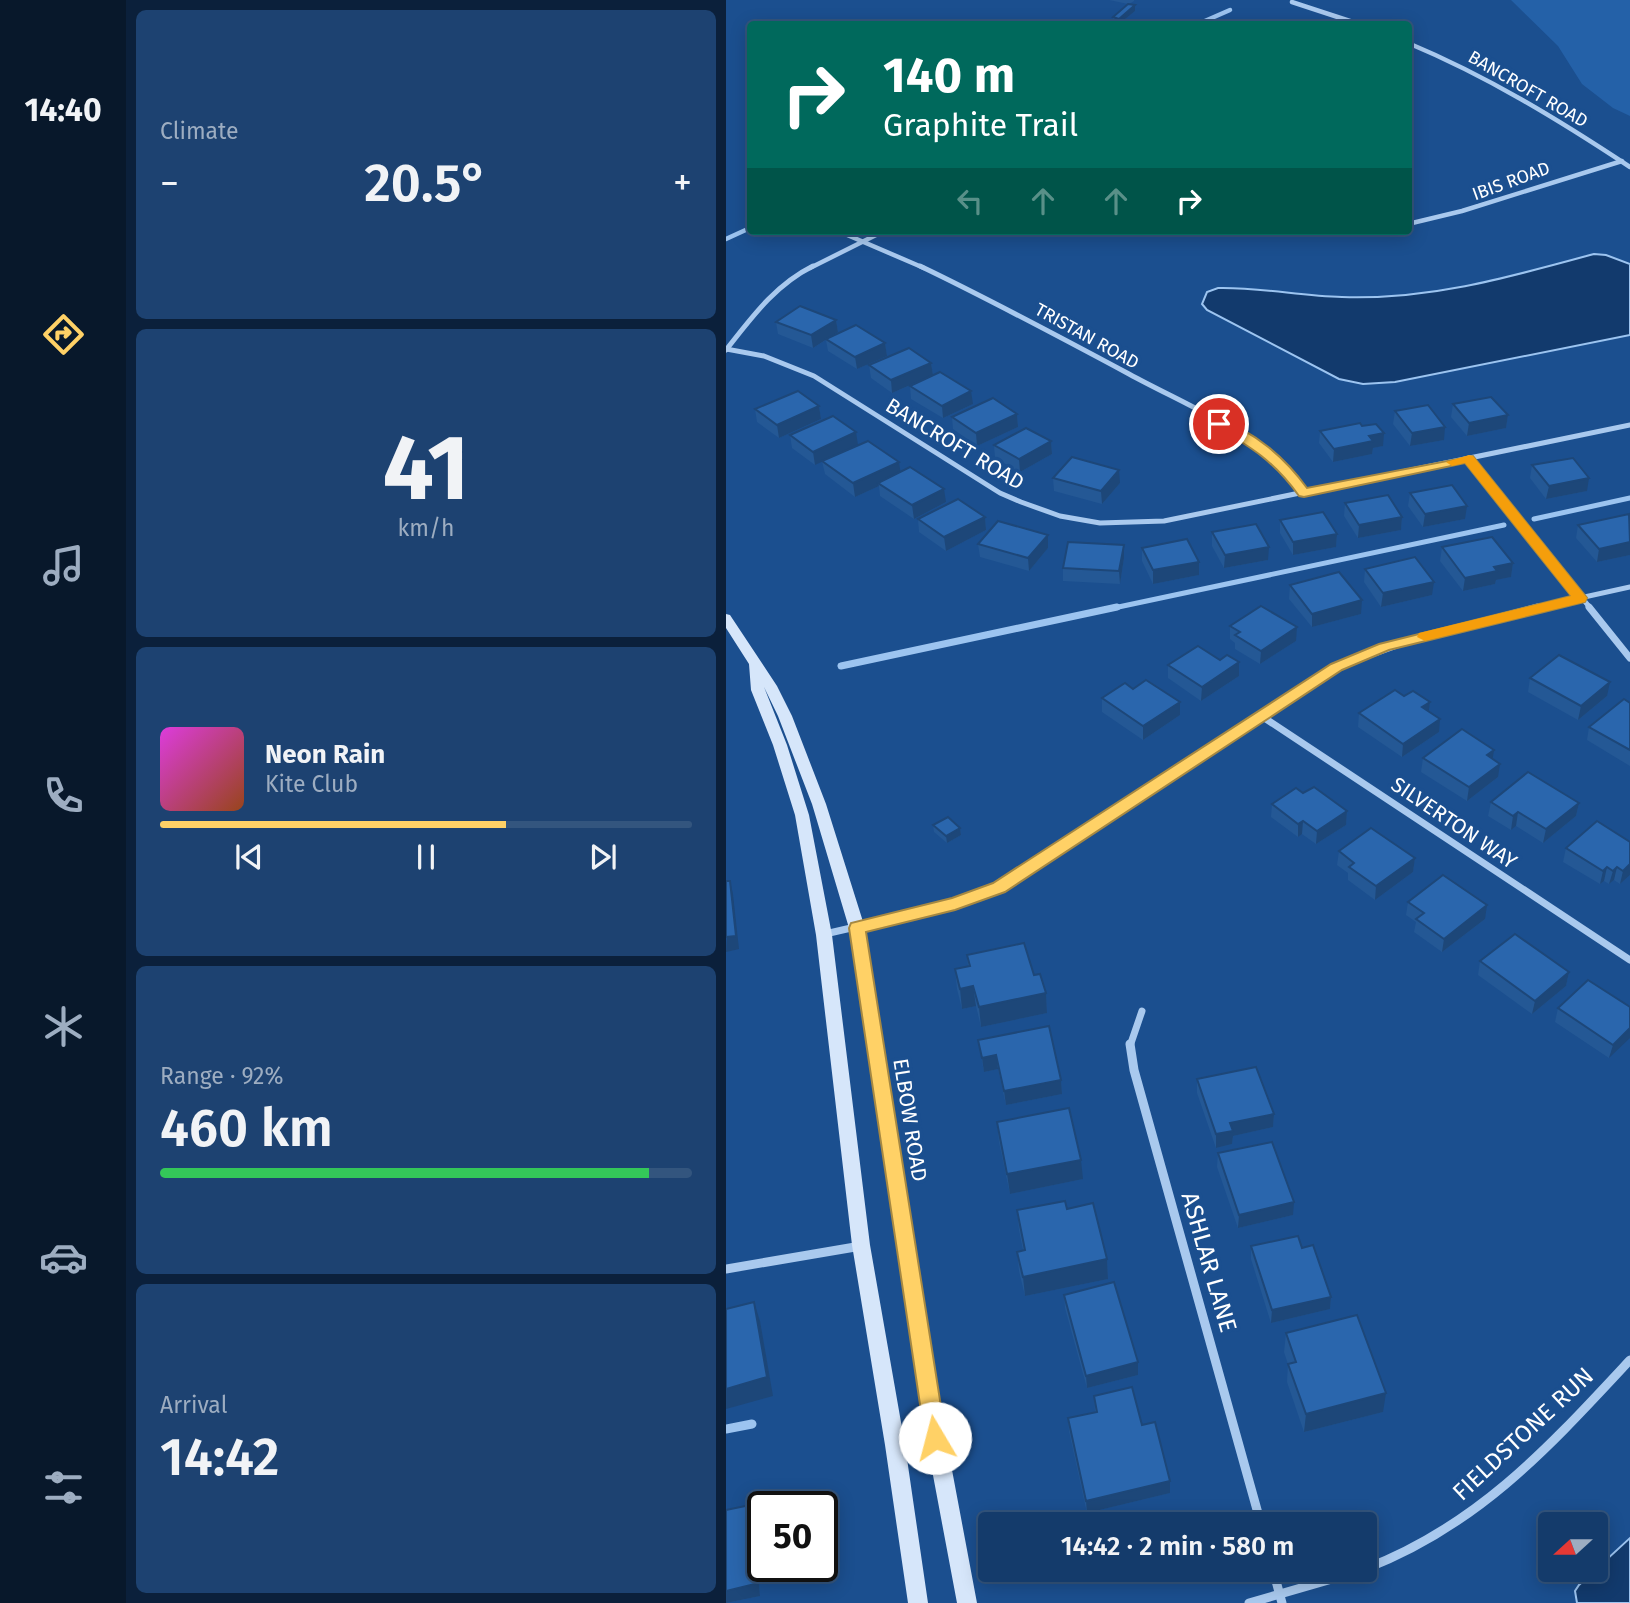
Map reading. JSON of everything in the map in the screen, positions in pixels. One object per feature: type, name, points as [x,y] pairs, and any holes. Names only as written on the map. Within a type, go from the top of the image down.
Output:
[{"type":"main road","name":"ELBOW ROAD","points":[[726,618],[770,686],[802,757],[849,896],[857,928],[935,1438],[967,1603]]},
{"type":"main road","name":"ELBOW ROAD","points":[[753,661],[758,690],[780,745],[802,815],[824,934],[861,1245],[895,1445],[918,1603]]},
{"type":"street","points":[[1292,2],[1350,21]]},
{"type":"street","name":"BANCROFT ROAD","points":[[1412,45],[1518,95],[1630,167]]},
{"type":"street","name":"IBIS ROAD","points":[[1412,223],[1465,212],[1563,177],[1622,162]]},
{"type":"street","name":"TRISTAN ROAD","points":[[848,235],[1016,313],[1266,450],[1287,470],[1304,493]]},
{"type":"street","points":[[726,349],[780,285],[804,270],[876,235]]},
{"type":"street","name":"BANCROFT ROAD","points":[[726,349],[764,356],[815,376],[1000,493],[1053,516],[1111,526],[1141,524],[1304,493],[1630,425]]},
{"type":"street","points":[[1469,458],[1630,658]]},
{"type":"street","points":[[824,934],[955,904],[999,887],[1336,667],[1384,647],[1630,587]]},
{"type":"street","name":"SILVERTON WAY","points":[[1260,715],[1630,960]]},
{"type":"street","name":"ASHLAR LANE","points":[[1141,1011],[1130,1043],[1134,1070],[1258,1512]]},
{"type":"street","points":[[726,1269],[861,1245]]},
{"type":"street","name":"FIELDSTONE RUN","points":[[1377,1565],[1464,1519],[1558,1437],[1630,1360]]},
{"type":"street","points":[[1276,1582],[1281,1599]]},
{"type":"street","name":"FIELDSTONE RUN","points":[[1249,1603],[1281,1599],[1328,1582]]},
{"type":"shaded area","points":[[1511,0],[1630,0],[1630,116],[1613,108],[1582,84],[1558,46]]},
{"type":"shaded area","points":[[1594,254],[1606,255],[1630,264],[1630,335],[1395,382],[1363,384],[1339,379],[1207,310],[1202,304],[1207,292],[1218,288],[1342,297],[1407,295],[1501,279]]},
{"type":"shaded area","points":[[1630,1538],[1630,1603],[1577,1603],[1575,1591],[1582,1582],[1608,1582],[1608,1558]]},
{"type":"building","points":[[1128,4],[1135,5],[1119,19],[1113,17]]},
{"type":"building","points":[[800,306],[836,320],[811,335],[776,322]]},
{"type":"building","points":[[856,325],[885,343],[855,357],[826,339]]},
{"type":"building","points":[[909,348],[931,363],[891,380],[869,365]]},
{"type":"building","points":[[940,372],[971,391],[942,406],[910,386]]},
{"type":"building","points":[[798,391],[819,406],[777,425],[755,409]]},
{"type":"building","points":[[1491,397],[1508,415],[1469,423],[1453,404]]},
{"type":"building","points":[[993,398],[1017,414],[976,433],[952,417]]},
{"type":"building","points":[[1428,405],[1445,427],[1412,433],[1395,411]]},
{"type":"building","points":[[833,416],[856,432],[813,452],[790,435]]},
{"type":"building","points":[[1360,423],[1362,426],[1376,424],[1384,433],[1369,436],[1373,441],[1334,449],[1320,431]]},
{"type":"building","points":[[1026,428],[1051,441],[1019,459],[994,445]]},
{"type":"building","points":[[868,441],[899,462],[853,483],[822,461]]},
{"type":"building","points":[[1072,457],[1119,470],[1101,491],[1053,478]]},
{"type":"building","points":[[1573,458],[1589,478],[1549,486],[1532,465]]},
{"type":"building","points":[[910,467],[944,489],[912,505],[878,483]]},
{"type":"building","points":[[1452,485],[1467,506],[1425,514],[1410,493]]},
{"type":"building","points":[[1388,495],[1402,517],[1359,525],[1345,503]]},
{"type":"building","points":[[958,499],[985,517],[944,537],[918,519]]},
{"type":"building","points":[[1323,512],[1337,534],[1293,542],[1280,520]]},
{"type":"building","points":[[1629,514],[1630,542],[1599,549],[1578,525]]},
{"type":"building","points":[[998,521],[1048,535],[1028,558],[978,544]]},
{"type":"building","points":[[1256,524],[1269,547],[1225,555],[1212,532]]},
{"type":"building","points":[[1492,537],[1513,563],[1494,567],[1497,571],[1465,578],[1442,547]]},
{"type":"building","points":[[1187,539],[1199,562],[1153,570],[1142,548]]},
{"type":"building","points":[[1068,542],[1124,545],[1119,571],[1063,568]]},
{"type":"building","points":[[1415,557],[1434,582],[1383,593],[1365,569]]},
{"type":"building","points":[[1339,572],[1362,600],[1312,614],[1290,585]]},
{"type":"building","points":[[1261,606],[1297,627],[1261,651],[1235,635],[1240,632],[1230,626]]},
{"type":"building","points":[[1198,646],[1220,660],[1227,655],[1239,662],[1202,687],[1168,665]]},
{"type":"building","points":[[1559,655],[1610,682],[1581,706],[1530,678]]},
{"type":"building","points":[[1146,680],[1180,702],[1143,726],[1102,698],[1125,683],[1133,689]]},
{"type":"building","points":[[1395,690],[1404,696],[1413,691],[1430,702],[1422,707],[1440,719],[1403,744],[1359,713]]},
{"type":"building","points":[[1624,699],[1630,703],[1630,750],[1589,727]]},
{"type":"building","points":[[1462,729],[1494,750],[1487,755],[1500,764],[1469,787],[1423,758]]},
{"type":"building","points":[[1528,772],[1579,803],[1546,829],[1518,812],[1513,816],[1491,802]]},
{"type":"building","points":[[1314,787],[1347,811],[1317,831],[1303,821],[1298,824],[1272,804],[1296,788],[1303,793]]},
{"type":"building","points":[[948,817],[960,828],[946,836],[933,825]]},
{"type":"building","points":[[1597,821],[1630,842],[1630,864],[1623,871],[1617,867],[1613,871],[1607,867],[1603,871],[1566,848]]},
{"type":"building","points":[[1371,828],[1415,858],[1376,886],[1349,867],[1354,863],[1339,851]]},
{"type":"building","points":[[1443,875],[1487,905],[1444,939],[1416,919],[1424,913],[1408,902]]},
{"type":"building","points":[[726,881],[730,881],[736,936],[726,937]]},
{"type":"building","points":[[1515,934],[1569,972],[1535,1001],[1480,961]]},
{"type":"building","points":[[1024,943],[1034,975],[1040,974],[1046,993],[979,1007],[973,986],[960,989],[955,969],[970,966],[967,955]]},
{"type":"building","points":[[1588,980],[1630,1007],[1630,1028],[1613,1045],[1558,1008]]},
{"type":"building","points":[[1049,1026],[1061,1080],[1004,1091],[996,1055],[982,1058],[978,1040]]},
{"type":"building","points":[[1256,1067],[1274,1114],[1230,1123],[1233,1131],[1216,1134],[1197,1079]]},
{"type":"building","points":[[1069,1108],[1081,1160],[1007,1174],[997,1122]]},
{"type":"building","points":[[1272,1142],[1294,1202],[1239,1215],[1218,1153]]},
{"type":"building","points":[[1065,1201],[1067,1209],[1093,1203],[1107,1259],[1023,1277],[1017,1252],[1025,1250],[1017,1210]]},
{"type":"building","points":[[1298,1236],[1302,1248],[1313,1245],[1331,1297],[1272,1310],[1251,1246]]},
{"type":"building","points":[[1114,1282],[1138,1362],[1086,1376],[1064,1295]]},
{"type":"building","points":[[754,1302],[767,1377],[726,1389],[726,1309]]},
{"type":"building","points":[[1357,1315],[1386,1393],[1306,1414],[1288,1364],[1296,1362],[1286,1333]]},
{"type":"building","points":[[1132,1387],[1142,1425],[1155,1422],[1170,1481],[1086,1501],[1068,1418],[1097,1412],[1094,1396]]},
{"type":"building","points":[[747,1506],[747,1582],[755,1584],[726,1591],[726,1510]]},
{"type":"waterway","points":[[1205,21],[1230,10]]},
{"type":"waterway","points":[[726,239],[747,229]]},
{"type":"waterway","points":[[1534,519],[1630,498]]},
{"type":"waterway","points":[[1109,609],[1504,525]]},
{"type":"waterway","points":[[841,666],[1117,607]]},
{"type":"waterway","points":[[726,1429],[752,1424]]},
{"type":"slow traffic","points":[[1425,637],[1580,598],[1469,458],[1452,462]]},
{"type":"route","points":[[935,1438],[857,928],[955,904],[999,887],[1336,667],[1384,647],[1580,598],[1469,458],[1304,493],[1287,470],[1266,450],[1219,424]]}]
